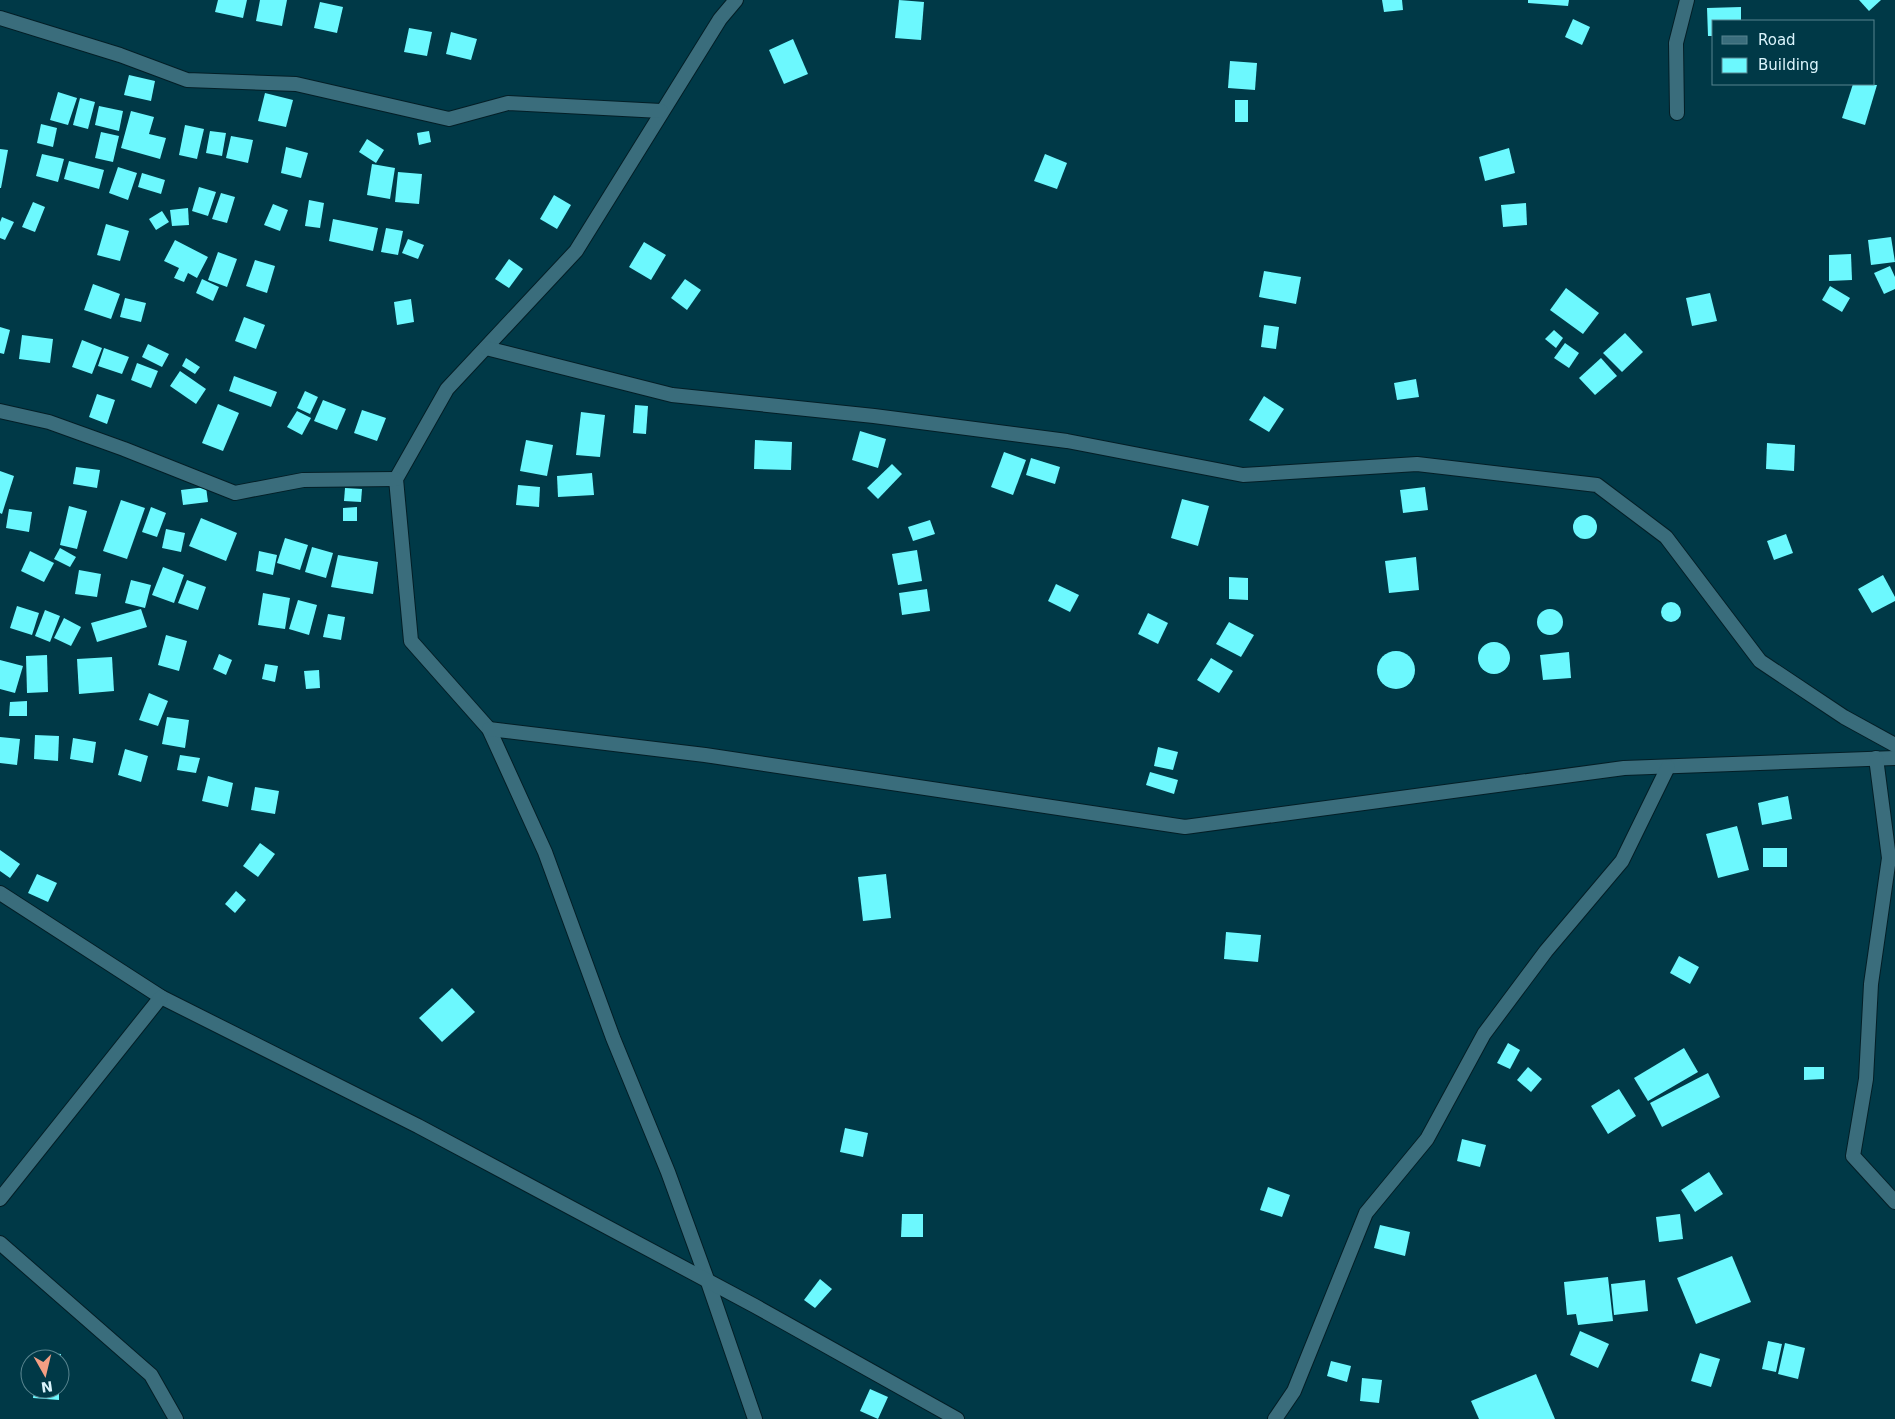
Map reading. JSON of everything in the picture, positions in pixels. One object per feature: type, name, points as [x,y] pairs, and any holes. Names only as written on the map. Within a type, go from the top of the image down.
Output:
[{"type":"street","points":[[736,0],[720,19],[661,111],[576,251],[447,389],[396,479],[411,641],[489,729],[545,852],[613,1038],[668,1172],[755,1419]]},
{"type":"street","points":[[1677,113],[1676,43],[1687,0]]},
{"type":"street","points":[[0,18],[120,55],[187,80],[296,84],[450,119],[508,103],[661,111]]},
{"type":"street","points":[[486,348],[672,395],[874,416],[1067,441],[1244,476],[1417,464],[1597,485],[1666,537],[1760,661],[1844,717],[1895,746]]},
{"type":"street","points":[[0,411],[58,425],[235,493],[303,480],[396,479]]},
{"type":"street","points":[[489,729],[705,755],[1185,827],[1624,768],[1895,758]]},
{"type":"street","points":[[1876,758],[1889,858],[1871,984],[1866,1078],[1853,1156],[1895,1202]]},
{"type":"street","points":[[1275,1419],[1294,1391],[1366,1213],[1427,1139],[1484,1034],[1546,951],[1622,861],[1668,767]]},
{"type":"street","points":[[0,893],[161,997],[418,1126],[708,1282],[956,1419]]},
{"type":"street","points":[[0,1199],[161,997]]},
{"type":"street","points":[[0,1243],[151,1375],[176,1419]]},
{"type":"building","points":[[218,0],[247,0],[243,18],[215,12]]},
{"type":"building","points":[[260,0],[287,0],[282,26],[256,21]]},
{"type":"building","points":[[899,0],[924,2],[921,40],[895,38]]},
{"type":"building","points":[[1382,0],[1402,0],[1403,10],[1384,12]]},
{"type":"building","points":[[1528,0],[1569,0],[1568,6],[1528,3]]},
{"type":"building","points":[[1859,0],[1881,0],[1869,11]]},
{"type":"building","points":[[320,2],[343,7],[337,33],[314,28]]},
{"type":"building","points":[[1741,7],[1741,20],[1712,20],[1712,36],[1708,36],[1707,8]]},
{"type":"building","points":[[1573,19],[1590,27],[1582,45],[1565,37]]},
{"type":"building","points":[[409,28],[432,32],[427,56],[404,52]]},
{"type":"building","points":[[451,32],[477,39],[471,60],[446,54]]},
{"type":"building","points":[[793,39],[808,74],[784,84],[769,50]]},
{"type":"building","points":[[1230,61],[1257,63],[1255,90],[1228,88]]},
{"type":"building","points":[[129,75],[155,81],[151,101],[124,95]]},
{"type":"building","points":[[1853,85],[1877,85],[1865,125],[1842,118]]},
{"type":"building","points":[[58,92],[77,98],[68,125],[50,120]]},
{"type":"building","points":[[265,93],[293,100],[286,127],[258,121]]},
{"type":"building","points":[[80,98],[95,102],[88,129],[73,125]]},
{"type":"building","points":[[1235,100],[1248,100],[1248,122],[1235,122]]},
{"type":"building","points":[[99,106],[123,111],[119,131],[95,125]]},
{"type":"building","points":[[131,111],[154,117],[149,134],[166,138],[160,159],[121,148]]},
{"type":"building","points":[[41,124],[57,128],[53,147],[37,143]]},
{"type":"building","points":[[185,125],[204,129],[197,159],[179,155]]},
{"type":"building","points":[[210,131],[226,133],[222,156],[206,153]]},
{"type":"building","points":[[429,131],[431,142],[419,145],[417,133]]},
{"type":"building","points":[[101,132],[119,136],[113,162],[95,158]]},
{"type":"building","points":[[231,136],[253,140],[248,163],[226,158]]},
{"type":"building","points":[[367,139],[384,150],[376,163],[359,152]]},
{"type":"building","points":[[286,147],[308,153],[301,178],[281,173]]},
{"type":"building","points":[[1509,148],[1515,173],[1485,181],[1479,157]]},
{"type":"building","points":[[0,149],[8,150],[1,188],[0,188]]},
{"type":"building","points":[[42,154],[64,159],[58,182],[36,176]]},
{"type":"building","points":[[1045,154],[1067,163],[1057,189],[1034,181]]},
{"type":"building","points":[[69,161],[104,170],[99,189],[64,179]]},
{"type":"building","points":[[372,164],[395,168],[390,199],[367,195]]},
{"type":"building","points":[[118,167],[137,173],[128,200],[109,193]]},
{"type":"building","points":[[398,172],[422,174],[419,204],[395,202]]},
{"type":"building","points":[[142,173],[165,180],[161,194],[138,187]]},
{"type":"building","points":[[199,187],[216,192],[208,216],[192,211]]},
{"type":"building","points":[[221,193],[235,197],[227,223],[212,219]]},
{"type":"building","points":[[554,195],[571,205],[557,229],[540,219]]},
{"type":"building","points":[[309,200],[324,203],[320,228],[305,226]]},
{"type":"building","points":[[33,202],[45,207],[35,232],[22,227]]},
{"type":"building","points":[[1526,203],[1527,225],[1503,227],[1501,205]]},
{"type":"building","points":[[273,204],[288,210],[280,231],[264,225]]},
{"type":"building","points":[[188,208],[189,225],[172,226],[170,210]]},
{"type":"building","points":[[162,211],[169,222],[156,230],[149,219]]},
{"type":"building","points":[[2,217],[14,222],[5,240],[0,238],[0,222]]},
{"type":"building","points":[[333,219],[378,228],[373,251],[329,241]]},
{"type":"building","points":[[106,224],[129,231],[120,261],[97,255]]},
{"type":"building","points":[[386,228],[403,231],[398,255],[381,252]]},
{"type":"building","points":[[1891,237],[1895,262],[1871,265],[1868,240]]},
{"type":"building","points":[[408,239],[424,245],[418,259],[402,253]]},
{"type":"building","points":[[175,240],[208,257],[197,278],[188,273],[184,282],[174,278],[179,268],[164,261]]},
{"type":"building","points":[[644,242],[666,255],[651,280],[629,267]]},
{"type":"building","points":[[218,252],[237,259],[227,287],[208,280]]},
{"type":"building","points":[[1851,254],[1852,280],[1829,281],[1829,255]]},
{"type":"building","points":[[509,259],[523,269],[509,288],[495,279]]},
{"type":"building","points":[[255,260],[275,266],[267,293],[246,286]]},
{"type":"building","points":[[1890,266],[1895,277],[1895,289],[1884,294],[1874,273]]},
{"type":"building","points":[[1264,271],[1301,277],[1296,304],[1259,297]]},
{"type":"building","points":[[202,279],[219,287],[213,301],[196,293]]},
{"type":"building","points":[[685,279],[701,290],[687,310],[671,298]]},
{"type":"building","points":[[93,284],[120,294],[111,319],[84,310]]},
{"type":"building","points":[[1830,286],[1850,298],[1842,312],[1822,300]]},
{"type":"building","points":[[1566,288],[1599,313],[1583,334],[1550,310]]},
{"type":"building","points":[[1710,293],[1717,321],[1692,326],[1686,298]]},
{"type":"building","points":[[125,298],[146,303],[141,322],[120,317]]},
{"type":"building","points":[[411,299],[414,322],[397,325],[394,302]]},
{"type":"building","points":[[244,317],[265,325],[256,349],[235,341]]},
{"type":"building","points":[[1264,325],[1279,327],[1276,349],[1261,347]]},
{"type":"building","points":[[0,327],[10,330],[4,354],[0,353]]},
{"type":"building","points":[[1554,330],[1563,338],[1556,348],[1545,339]]},
{"type":"building","points":[[1625,333],[1643,352],[1622,372],[1603,353]]},
{"type":"building","points":[[22,335],[53,339],[50,363],[19,359]]},
{"type":"building","points":[[82,340],[102,348],[92,374],[72,367]]},
{"type":"building","points":[[1565,343],[1579,353],[1569,368],[1554,358]]},
{"type":"building","points":[[148,344],[169,354],[162,367],[142,357]]},
{"type":"building","points":[[104,348],[129,357],[122,374],[98,366]]},
{"type":"building","points":[[186,358],[200,367],[195,374],[182,366]]},
{"type":"building","points":[[1601,358],[1617,376],[1595,395],[1579,378]]},
{"type":"building","points":[[137,363],[158,371],[151,388],[131,380]]},
{"type":"building","points":[[180,371],[206,389],[196,404],[170,386]]},
{"type":"building","points":[[234,376],[277,392],[271,407],[229,391]]},
{"type":"building","points":[[1416,379],[1419,397],[1397,400],[1394,383]]},
{"type":"building","points":[[305,391],[318,397],[310,414],[297,408]]},
{"type":"building","points":[[97,394],[115,400],[107,424],[89,417]]},
{"type":"building","points":[[1264,396],[1284,409],[1269,432],[1249,420]]},
{"type":"building","points":[[323,400],[346,409],[337,430],[314,421]]},
{"type":"building","points":[[218,404],[239,413],[223,451],[202,443]]},
{"type":"building","points":[[635,405],[648,406],[646,434],[633,433]]},
{"type":"building","points":[[362,410],[386,418],[377,441],[354,433]]},
{"type":"building","points":[[297,411],[311,418],[302,435],[287,427]]},
{"type":"building","points":[[581,412],[605,415],[600,457],[576,455]]},
{"type":"building","points":[[860,431],[886,439],[878,468],[852,460]]},
{"type":"building","points":[[526,440],[553,445],[547,476],[520,471]]},
{"type":"building","points":[[755,440],[792,442],[791,470],[754,469]]},
{"type":"building","points":[[1767,443],[1795,445],[1794,471],[1766,469]]},
{"type":"building","points":[[1004,452],[1026,460],[1013,495],[991,487]]},
{"type":"building","points":[[1031,458],[1060,467],[1055,484],[1026,475]]},
{"type":"building","points":[[892,464],[902,474],[878,499],[867,488]]},
{"type":"building","points":[[76,467],[100,470],[97,488],[73,484]]},
{"type":"building","points":[[0,471],[14,476],[2,514],[0,513]]},
{"type":"building","points":[[592,473],[594,495],[558,497],[557,476]]},
{"type":"building","points":[[518,485],[540,487],[539,507],[516,505]]},
{"type":"building","points":[[206,487],[208,502],[183,505],[181,490]]},
{"type":"building","points":[[1425,487],[1428,510],[1403,513],[1400,490]]},
{"type":"building","points":[[345,488],[362,489],[361,502],[344,501]]},
{"type":"building","points":[[1182,499],[1209,506],[1198,546],[1171,538]]},
{"type":"building","points":[[121,500],[145,508],[127,559],[103,551]]},
{"type":"building","points":[[69,506],[87,511],[77,549],[60,545]]},
{"type":"building","points":[[151,507],[166,513],[157,537],[142,532]]},
{"type":"building","points":[[357,507],[357,521],[343,521],[343,508]]},
{"type":"building","points":[[9,509],[32,512],[29,532],[6,528]]},
{"type":"building","points":[[1585,515],[1594,518],[1597,527],[1594,536],[1585,539],[1576,536],[1573,527],[1576,518]]},
{"type":"building","points":[[201,518],[237,533],[226,561],[189,546]]},
{"type":"building","points":[[930,520],[935,534],[913,541],[908,527]]},
{"type":"building","points":[[166,529],[185,533],[181,552],[162,548]]},
{"type":"building","points":[[1786,534],[1793,553],[1774,560],[1767,541]]},
{"type":"building","points":[[285,538],[308,545],[300,570],[277,563]]},
{"type":"building","points":[[312,547],[333,553],[326,578],[305,572]]},
{"type":"building","points":[[60,548],[76,557],[70,567],[54,559]]},
{"type":"building","points":[[917,550],[922,581],[898,585],[892,554]]},
{"type":"building","points":[[30,551],[54,563],[44,582],[21,571]]},
{"type":"building","points":[[259,551],[277,555],[273,575],[256,571]]},
{"type":"building","points":[[338,555],[378,562],[373,594],[331,587]]},
{"type":"building","points":[[1416,557],[1419,590],[1389,593],[1385,561]]},
{"type":"building","points":[[163,567],[184,575],[174,603],[152,595]]},
{"type":"building","points":[[79,570],[101,574],[97,597],[75,594]]},
{"type":"building","points":[[1883,575],[1895,597],[1895,601],[1872,613],[1858,589]]},
{"type":"building","points":[[1229,577],[1248,578],[1248,600],[1229,599]]},
{"type":"building","points":[[131,580],[151,585],[145,608],[125,603]]},
{"type":"building","points":[[187,580],[206,587],[198,610],[178,603]]},
{"type":"building","points":[[1056,584],[1079,595],[1070,612],[1048,601]]},
{"type":"building","points":[[927,589],[930,611],[902,615],[899,593]]},
{"type":"building","points":[[263,593],[290,598],[285,629],[258,625]]},
{"type":"building","points":[[298,600],[317,605],[309,635],[289,629]]},
{"type":"building","points":[[1667,602],[1675,602],[1681,608],[1681,616],[1675,622],[1667,622],[1661,616],[1661,608]]},
{"type":"building","points":[[17,606],[39,613],[32,635],[10,628]]},
{"type":"building","points":[[141,609],[147,627],[97,642],[91,623]]},
{"type":"building","points":[[1550,609],[1560,612],[1563,622],[1560,632],[1550,635],[1540,632],[1537,622],[1540,612]]},
{"type":"building","points":[[45,610],[60,616],[50,642],[35,636]]},
{"type":"building","points":[[1148,613],[1168,623],[1158,644],[1138,634]]},
{"type":"building","points":[[328,614],[345,617],[341,640],[323,637]]},
{"type":"building","points":[[64,618],[81,627],[71,646],[54,638]]},
{"type":"building","points":[[1229,622],[1254,635],[1241,657],[1216,644]]},
{"type":"building","points":[[166,635],[187,641],[179,671],[158,665]]},
{"type":"building","points":[[1494,642],[1500,643],[1505,647],[1509,652],[1509,664],[1505,669],[1500,673],[1494,674],[1488,673],[1483,669],[1479,664],[1478,658],[1479,652],[1483,647],[1488,643]]},
{"type":"building","points":[[1396,651],[1409,657],[1415,670],[1409,683],[1396,689],[1383,683],[1377,670],[1383,657]]},
{"type":"building","points":[[1569,652],[1571,678],[1543,680],[1540,655]]},
{"type":"building","points":[[219,654],[232,660],[226,675],[213,669]]},
{"type":"building","points":[[47,655],[48,692],[27,693],[26,656]]},
{"type":"building","points":[[112,657],[114,691],[79,694],[77,659]]},
{"type":"building","points":[[1211,658],[1233,671],[1219,693],[1197,680]]},
{"type":"building","points":[[0,660],[23,666],[15,693],[0,689]]},
{"type":"building","points":[[265,664],[278,666],[275,682],[262,679]]},
{"type":"building","points":[[319,670],[320,688],[306,689],[304,671]]},
{"type":"building","points":[[149,693],[168,701],[158,726],[139,720]]},
{"type":"building","points":[[27,701],[27,716],[9,716],[10,702]]},
{"type":"building","points":[[167,717],[189,720],[185,748],[162,744]]},
{"type":"building","points":[[35,735],[59,736],[58,761],[34,759]]},
{"type":"building","points":[[0,737],[20,739],[17,765],[0,763]]},
{"type":"building","points":[[73,738],[96,742],[93,763],[70,759]]},
{"type":"building","points":[[1158,747],[1178,752],[1173,770],[1154,766]]},
{"type":"building","points":[[125,749],[148,756],[141,782],[118,775]]},
{"type":"building","points":[[180,755],[200,758],[196,773],[177,770]]},
{"type":"building","points":[[1150,772],[1178,780],[1174,794],[1146,785]]},
{"type":"building","points":[[208,776],[233,783],[228,807],[202,801]]},
{"type":"building","points":[[255,787],[279,791],[275,814],[251,810]]},
{"type":"building","points":[[1788,796],[1792,819],[1762,825],[1758,803]]},
{"type":"building","points":[[1737,826],[1749,870],[1718,878],[1706,834]]},
{"type":"building","points":[[260,843],[275,854],[258,877],[243,866]]},
{"type":"building","points":[[1763,848],[1787,848],[1787,867],[1763,867]]},
{"type":"building","points":[[0,850],[20,864],[10,878],[0,871]]},
{"type":"building","points":[[37,874],[57,883],[48,902],[28,893]]},
{"type":"building","points":[[886,874],[891,918],[863,921],[858,877]]},
{"type":"building","points":[[236,891],[246,900],[235,913],[225,904]]},
{"type":"building","points":[[1226,932],[1261,935],[1258,962],[1224,959]]},
{"type":"building","points":[[1679,956],[1699,967],[1690,984],[1670,973]]},
{"type":"building","points":[[452,988],[475,1012],[442,1042],[419,1018]]},
{"type":"building","points":[[1508,1043],[1520,1050],[1510,1069],[1497,1063]]},
{"type":"building","points":[[1684,1048],[1698,1072],[1648,1101],[1634,1078]]},
{"type":"building","points":[[1528,1067],[1542,1079],[1531,1092],[1517,1080]]},
{"type":"building","points":[[1804,1067],[1824,1067],[1824,1079],[1804,1080]]},
{"type":"building","points":[[1708,1073],[1720,1097],[1662,1127],[1650,1103]]},
{"type":"building","points":[[1619,1089],[1636,1116],[1608,1134],[1591,1106]]},
{"type":"building","points":[[845,1128],[868,1133],[863,1157],[840,1152]]},
{"type":"building","points":[[1462,1139],[1486,1145],[1480,1167],[1457,1161]]},
{"type":"building","points":[[1709,1172],[1723,1194],[1695,1212],[1681,1190]]},
{"type":"building","points":[[1268,1187],[1290,1195],[1282,1217],[1260,1210]]},
{"type":"building","points":[[902,1214],[923,1214],[923,1237],[901,1237]]},
{"type":"building","points":[[1680,1214],[1683,1239],[1659,1242],[1656,1217]]},
{"type":"building","points":[[1380,1225],[1410,1232],[1405,1256],[1374,1248]]},
{"type":"building","points":[[1732,1256],[1751,1302],[1696,1324],[1677,1278]]},
{"type":"building","points":[[1608,1277],[1613,1321],[1578,1325],[1576,1314],[1567,1315],[1564,1282]]},
{"type":"building","points":[[820,1279],[832,1289],[815,1308],[804,1300]]},
{"type":"building","points":[[1645,1280],[1648,1311],[1614,1315],[1611,1284]]},
{"type":"building","points":[[1580,1331],[1609,1344],[1598,1368],[1570,1355]]},
{"type":"building","points":[[1768,1341],[1782,1344],[1776,1372],[1762,1369]]},
{"type":"building","points":[[1785,1343],[1805,1348],[1798,1379],[1778,1374]]},
{"type":"building","points":[[1700,1353],[1720,1359],[1711,1387],[1691,1381]]},
{"type":"building","points":[[1331,1361],[1351,1366],[1347,1382],[1327,1376]]},
{"type":"building","points":[[1536,1374],[1555,1419],[1479,1419],[1471,1401]]},
{"type":"building","points":[[1362,1378],[1382,1380],[1379,1403],[1360,1401]]},
{"type":"building","points":[[870,1389],[888,1397],[878,1419],[860,1411]]}]
